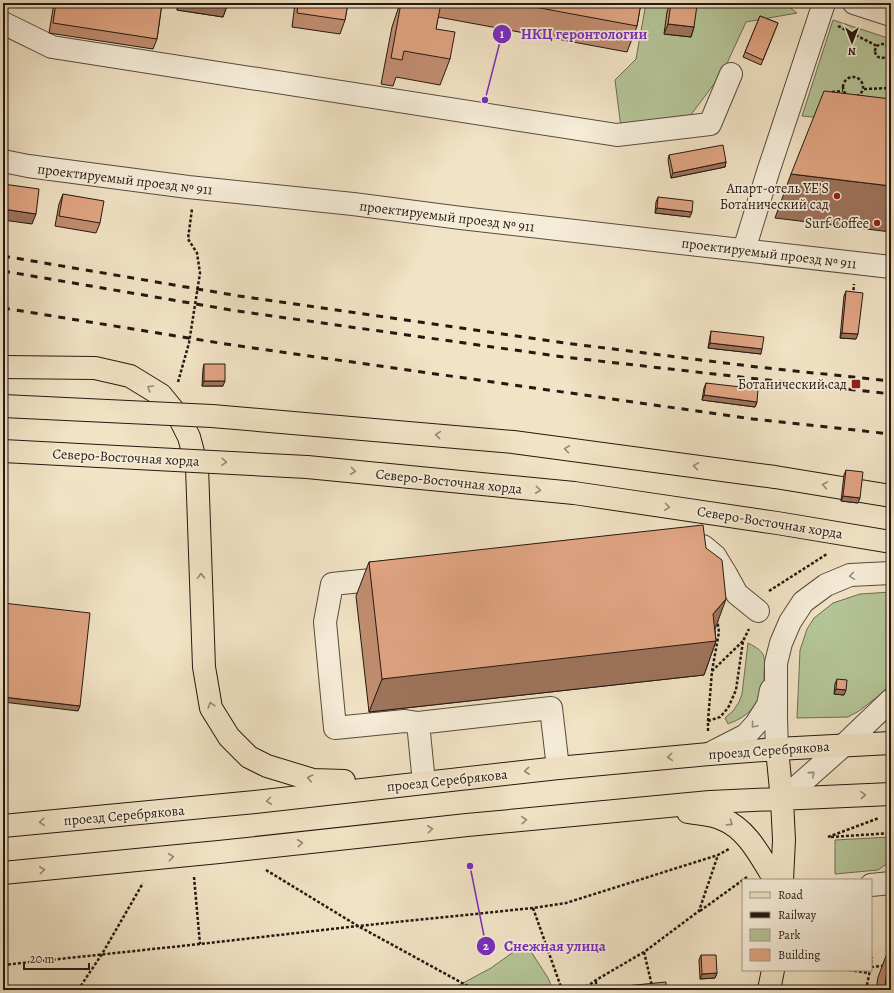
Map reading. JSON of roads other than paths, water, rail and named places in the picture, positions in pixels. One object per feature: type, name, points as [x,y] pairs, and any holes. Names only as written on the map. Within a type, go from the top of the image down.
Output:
[{"type":"main road","points":[[3,367],[95,368],[130,376],[161,395],[179,417],[189,437],[197,467],[204,667],[211,708],[229,737],[250,757],[267,766],[313,780],[414,784]]},
{"type":"main road","points":[[3,406],[212,416],[513,442],[775,477],[891,496]]},
{"type":"main road","name":"Северо-Восточная хорда","points":[[3,451],[307,467],[566,492],[770,521],[891,542]]},
{"type":"main road","name":"проезд Серебрякова","points":[[3,826],[254,802],[558,768],[777,748],[891,743]]},
{"type":"main road","points":[[777,748],[784,840],[782,879]]},
{"type":"main road","points":[[3,874],[233,851],[467,825],[710,802],[891,794]]},
{"type":"main road","points":[[651,808],[710,815],[724,819],[742,833],[751,843],[774,879]]},
{"type":"main road","points":[[769,990],[773,971]]},
{"type":"street","points":[[744,250],[768,172],[824,3]]},
{"type":"street","points":[[854,3],[891,15]]},
{"type":"street","points":[[3,23],[52,46],[617,135],[710,124],[731,74]]},
{"type":"street","name":"проектируемый проезд № 911","points":[[3,161],[28,166],[188,187],[353,204],[891,267]]},
{"type":"street","points":[[684,545],[692,544],[703,546],[715,556],[737,594],[758,611],[790,622]]},
{"type":"street","points":[[709,754],[746,734],[756,724],[768,705],[781,643],[790,622],[803,602],[826,585],[850,575],[891,574]]},
{"type":"street","points":[[410,576],[332,584],[325,622],[335,728],[405,721],[422,717],[545,701],[552,708],[558,768]]},
{"type":"street","points":[[725,612],[758,611]]},
{"type":"street","points":[[776,663],[777,748]]},
{"type":"street","points":[[782,800],[844,745],[891,700]]},
{"type":"street","points":[[414,784],[422,717]]},
{"type":"street","points":[[872,885],[891,884]]},
{"type":"railway","points":[[3,256],[239,296],[565,343],[757,367],[891,381]]},
{"type":"railway","points":[[3,271],[237,311],[564,357],[891,394]]},
{"type":"railway","points":[[3,308],[232,345],[753,419],[891,434]]},
{"type":"place","name":"НКЦ геронтологии","points":[[485,100]]},
{"type":"place","name":"Апарт-отель YE’S Ботанический сад","points":[[837,196]]},
{"type":"place","name":"Surf Coffee","points":[[877,223]]},
{"type":"place","name":"Ботанический сад","points":[[856,384]]},
{"type":"place","name":"Снежная улица","points":[[470,866]]}]
